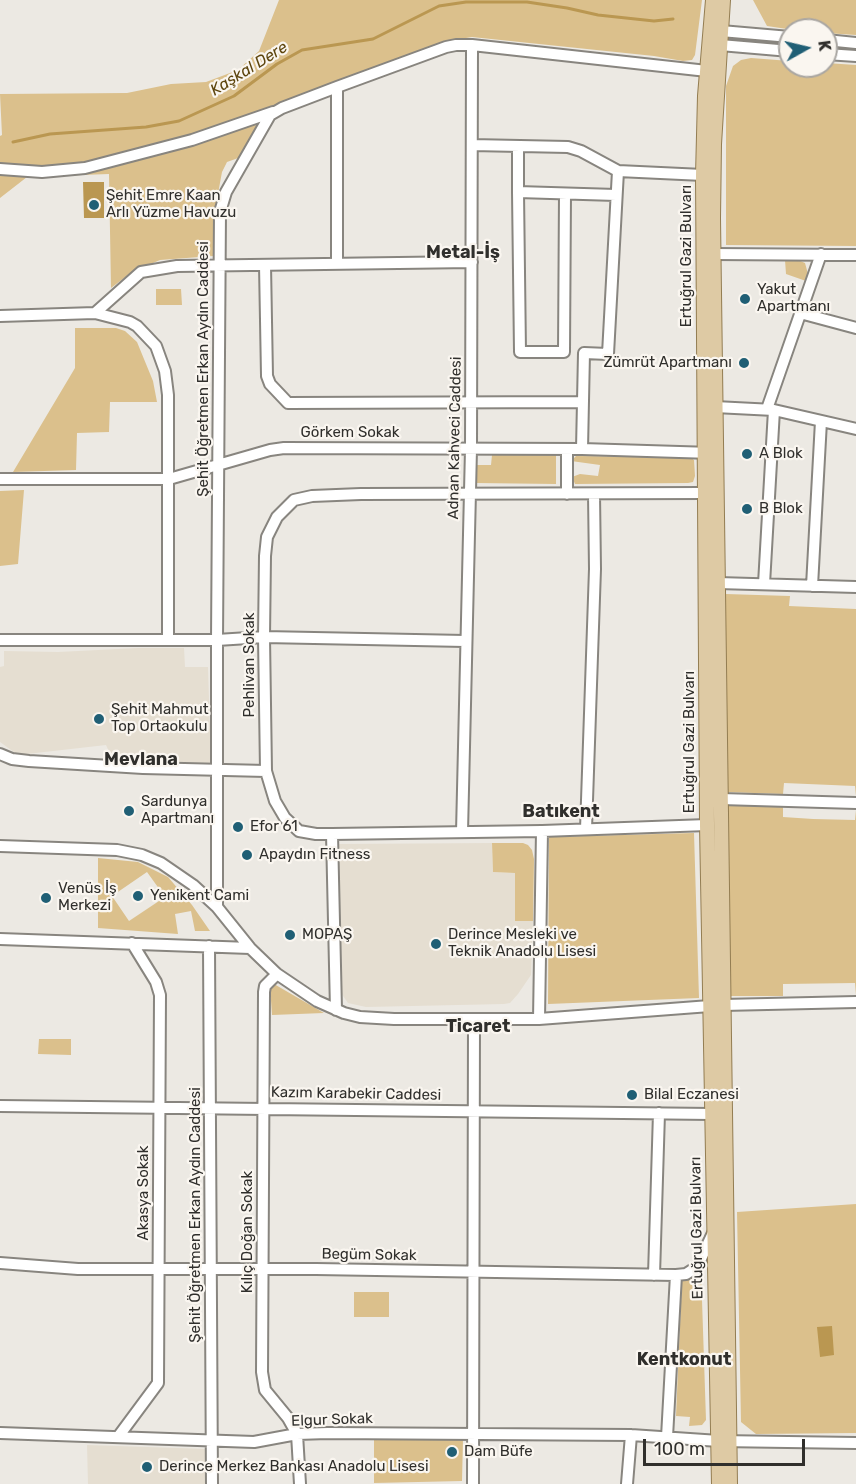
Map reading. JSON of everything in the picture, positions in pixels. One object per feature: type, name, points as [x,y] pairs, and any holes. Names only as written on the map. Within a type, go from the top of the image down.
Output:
[{"type":"main road","name":"Ertuğrul Gazi Bulvarı","points":[[713,0],[707,71],[703,175],[710,453],[718,583],[721,799],[712,1114],[713,1232],[724,1441],[730,1484]]},
{"type":"main road","name":"Ertuğrul Gazi Bulvarı","points":[[719,1484],[724,1441],[716,1006],[707,825],[704,493],[715,407],[714,144],[723,0]]},
{"type":"street","points":[[720,38],[778,37]]},
{"type":"street","points":[[720,38],[778,49]]},
{"type":"street","points":[[838,41],[856,43]]},
{"type":"street","points":[[0,169],[42,172],[85,168],[192,140],[446,47],[472,45],[707,71]]},
{"type":"street","name":"Adnan Kahveci Caddesi","points":[[462,832],[471,449],[472,45]]},
{"type":"street","points":[[838,55],[856,56]]},
{"type":"street","points":[[337,87],[337,264]]},
{"type":"street","name":"Şehit Öğretmen Erkan Aydın Caddesi","points":[[217,907],[220,212],[222,202],[270,116],[275,111]]},
{"type":"street","points":[[472,145],[575,148],[618,171],[703,175]]},
{"type":"street","points":[[518,146],[520,352],[608,354],[618,171]]},
{"type":"street","points":[[518,192],[616,195]]},
{"type":"street","points":[[564,352],[565,194]]},
{"type":"street","points":[[714,254],[856,255]]},
{"type":"street","points":[[765,584],[771,410],[800,313],[821,254]]},
{"type":"street","points":[[94,313],[141,272],[177,266],[472,262]]},
{"type":"street","points":[[265,265],[267,376],[270,384],[288,403],[583,402]]},
{"type":"street","points":[[0,316],[94,313],[133,324],[150,338],[160,355],[168,395],[168,639]]},
{"type":"street","points":[[800,313],[856,328]]},
{"type":"street","points":[[582,449],[584,353]]},
{"type":"street","points":[[715,407],[771,410],[856,429]]},
{"type":"street","points":[[812,586],[822,421]]},
{"type":"street","name":"Görkem Sokak","points":[[0,479],[169,480],[270,450],[284,448],[582,449],[710,453]]},
{"type":"street","points":[[567,449],[567,494]]},
{"type":"street","name":"Pehlivan Sokak","points":[[704,493],[361,494],[312,496],[294,500],[277,517],[267,537],[264,637],[266,771],[275,801],[292,826],[306,833],[542,831],[707,825]]},
{"type":"street","points":[[586,829],[595,569],[594,494]]},
{"type":"street","points":[[718,583],[856,587]]},
{"type":"street","points":[[0,640],[217,640],[264,637],[465,641]]},
{"type":"street","points":[[0,754],[12,759],[29,761],[143,768],[266,771]]},
{"type":"street","points":[[721,799],[856,803]]},
{"type":"street","points":[[539,1019],[542,831]]},
{"type":"street","points":[[332,834],[336,1010]]},
{"type":"street","points":[[0,846],[117,850],[142,855],[173,870],[193,885],[217,907],[250,948],[277,974],[317,1002],[360,1017],[539,1019],[716,1006],[856,1002]]},
{"type":"street","points":[[0,939],[250,948]]},
{"type":"street","name":"Akasya Sokak","points":[[118,1437],[158,1383],[160,995],[156,982],[132,943]]},
{"type":"street","name":"Şehit Öğretmen Erkan Aydın Caddesi","points":[[210,946],[212,1484]]},
{"type":"street","name":"Kılıç Doğan Sokak","points":[[277,974],[265,986],[264,992],[263,1383],[269,1396],[288,1418],[297,1434]]},
{"type":"street","points":[[473,1484],[474,1020]]},
{"type":"street","name":"Kazım Karabekir Caddesi","points":[[0,1106],[712,1114]]},
{"type":"street","points":[[654,1275],[659,1113]]},
{"type":"street","name":"Begüm Sokak","points":[[0,1263],[78,1269],[211,1268],[676,1275],[686,1274],[697,1268],[713,1232]]},
{"type":"street","points":[[667,1437],[676,1275]]},
{"type":"street","name":"Elgur Sokak","points":[[0,1433],[259,1442],[297,1434],[322,1433],[631,1435],[724,1441],[856,1443]]},
{"type":"street","points":[[297,1434],[300,1484]]},
{"type":"street","points":[[627,1484],[631,1435]]},
{"type":"shaded area","points":[[279,0],[702,0],[695,55],[692,60],[683,61],[472,37],[442,42],[278,103],[262,116],[241,157],[227,162],[222,172],[215,210],[213,256],[160,260],[132,272],[111,288],[109,174],[27,177],[0,198],[0,136],[2,135],[0,94],[127,93],[171,84],[206,82],[238,70],[259,51]]},
{"type":"shaded area","points":[[753,0],[856,0],[856,35],[838,34],[838,18],[778,18],[778,28],[767,26]]},
{"type":"shaded area","points":[[751,58],[778,60],[778,78],[838,78],[838,64],[856,65],[856,246],[726,245],[726,86],[733,66],[741,60]]},
{"type":"shaded area","name":"Şehit Emre Kaan Arlı Yüzme Havuzu","points":[[83,182],[104,182],[104,218],[84,218]]},
{"type":"shaded area","points":[[785,260],[798,260],[805,263],[808,274],[806,281],[786,274]]},
{"type":"shaded area","points":[[156,289],[181,289],[182,305],[156,305]]},
{"type":"shaded area","points":[[75,328],[116,328],[125,331],[137,342],[153,381],[157,402],[110,402],[109,432],[77,433],[76,470],[13,472],[75,368]]},
{"type":"shaded area","points":[[492,455],[556,455],[556,484],[476,483],[476,465],[491,465]]},
{"type":"shaded area","points":[[576,456],[690,457],[694,460],[695,476],[693,482],[688,483],[575,484],[572,477],[580,474],[598,476],[600,465],[571,461]]},
{"type":"shaded area","points":[[24,490],[18,564],[0,566],[0,491]]},
{"type":"shaded area","points":[[726,594],[790,596],[789,606],[856,609],[856,796],[855,786],[784,783],[783,794],[726,792]]},
{"type":"shaded area","points":[[184,648],[185,667],[208,667],[211,766],[111,756],[106,745],[18,755],[0,742],[0,667],[4,666],[4,651],[58,652]]},
{"type":"shaded area","points":[[727,805],[783,807],[783,817],[813,819],[855,820],[856,810],[856,995],[855,983],[783,984],[783,996],[730,996]]},
{"type":"shaded area","points":[[694,833],[699,998],[548,1004],[549,837]]},
{"type":"shaded area","name":"Derince Mesleki ve Teknik Anadolu Lisesi","points":[[492,843],[493,872],[515,873],[515,920],[533,921],[531,975],[510,1003],[366,1007],[348,1003],[341,993],[338,844]]},
{"type":"shaded area","points":[[492,843],[523,843],[532,850],[534,859],[533,921],[515,921],[515,873],[493,872]]},
{"type":"shaded area","points":[[98,858],[138,862],[168,877],[210,931],[195,931],[191,911],[175,914],[178,934],[98,928]],"holes":[[[147,872],[165,897],[129,921],[112,896]]]},
{"type":"shaded area","points":[[274,984],[324,1013],[272,1015],[270,986]]},
{"type":"shaded area","points":[[39,1039],[71,1039],[71,1055],[38,1054]]},
{"type":"shaded area","points":[[856,1204],[856,1433],[756,1434],[741,1422],[737,1212]]},
{"type":"shaded area","points":[[701,1270],[706,1420],[702,1425],[689,1426],[690,1417],[676,1416],[682,1279]]},
{"type":"shaded area","points":[[354,1292],[389,1292],[389,1317],[354,1317]]},
{"type":"shaded area","points":[[832,1326],[834,1355],[820,1357],[817,1327]]},
{"type":"shaded area","points":[[374,1438],[463,1439],[462,1481],[374,1483]]},
{"type":"shaded area","name":"Derince Merkez Bankası Anadolu Lisesi","points":[[87,1445],[207,1449],[207,1484],[88,1484]]},
{"type":"waterway","name":"Kaşkal Dere","points":[[13,142],[50,134],[146,127],[179,121],[234,96],[277,64],[302,50],[373,39],[439,6],[466,2],[527,2],[598,15],[654,21],[673,19]]},
{"type":"place","name":"Şehit Emre Kaan Arlı Yüzme Havuzu","points":[[94,205]]},
{"type":"place","name":"Yakut Apartmanı","points":[[745,299]]},
{"type":"place","name":"Zümrüt Apartmanı","points":[[744,363]]},
{"type":"place","name":"A Blok","points":[[747,454]]},
{"type":"place","name":"B Blok","points":[[747,509]]},
{"type":"place","name":"Şehit Mahmut Top Ortaokulu","points":[[99,719]]},
{"type":"place","name":"Sardunya Apartmanı","points":[[129,811]]},
{"type":"place","name":"Efor 61","points":[[238,827]]},
{"type":"place","name":"Apaydın Fitness","points":[[247,855]]},
{"type":"place","name":"Yenikent Cami","points":[[138,896]]},
{"type":"place","name":"Venüs İş Merkezi","points":[[46,898]]},
{"type":"place","name":"MOPAŞ","points":[[290,935]]},
{"type":"place","name":"Derince Mesleki ve Teknik Anadolu Lisesi","points":[[436,944]]},
{"type":"place","name":"Bilal Eczanesi","points":[[632,1095]]},
{"type":"place","name":"Dam Büfe","points":[[452,1452]]},
{"type":"place","name":"Derince Merkez Bankası Anadolu Lisesi","points":[[147,1467]]},
{"type":"district","name":"Metal-İş","points":[[463,253]]},
{"type":"district","name":"Mevlana","points":[[141,760]]},
{"type":"district","name":"Batıkent","points":[[561,812]]},
{"type":"district","name":"Ticaret","points":[[478,1027]]},
{"type":"district","name":"Kentkonut","points":[[684,1360]]}]
